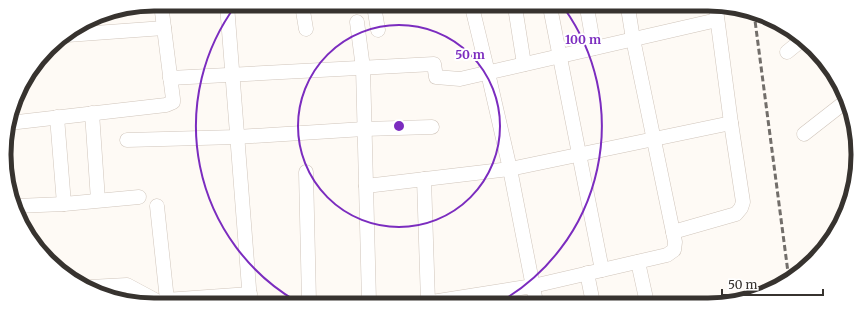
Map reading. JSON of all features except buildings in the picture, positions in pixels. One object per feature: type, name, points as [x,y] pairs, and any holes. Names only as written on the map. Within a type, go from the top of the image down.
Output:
[{"type":"street","points":[[15,122],[166,105],[173,102],[162,11]]},
{"type":"street","points":[[222,298],[250,297],[227,11]]},
{"type":"street","points":[[303,11],[306,29]]},
{"type":"street","points":[[375,11],[378,30]]},
{"type":"street","points":[[473,11],[510,169],[535,298]]},
{"type":"street","points":[[517,11],[524,64]]},
{"type":"street","points":[[551,11],[602,270]]},
{"type":"street","points":[[588,11],[594,48]]},
{"type":"street","points":[[478,298],[489,297],[667,255],[674,250],[675,242],[628,11]]},
{"type":"street","points":[[170,78],[434,64],[436,77],[460,79],[633,39],[716,15],[743,202],[741,208],[736,214],[673,232]]},
{"type":"street","points":[[357,22],[363,68],[369,298]]},
{"type":"street","points":[[76,34],[164,28]]},
{"type":"street","points":[[787,52],[798,43]]},
{"type":"street","points":[[804,134],[842,105]]},
{"type":"street","points":[[92,113],[98,200]]},
{"type":"street","points":[[57,117],[64,204]]},
{"type":"street","points":[[366,186],[510,169],[731,123]]},
{"type":"street","points":[[127,140],[237,137],[364,129],[432,127]]},
{"type":"street","points":[[306,172],[309,298]]},
{"type":"street","points":[[424,180],[428,298]]},
{"type":"street","points":[[21,206],[64,204],[139,197]]},
{"type":"street","points":[[157,206],[166,298]]},
{"type":"street","points":[[638,262],[646,298]]},
{"type":"street","points":[[587,273],[592,298]]},
{"type":"street","points":[[103,288],[127,284],[152,298]]},
{"type":"railway","points":[[755,19],[788,273]]}]
